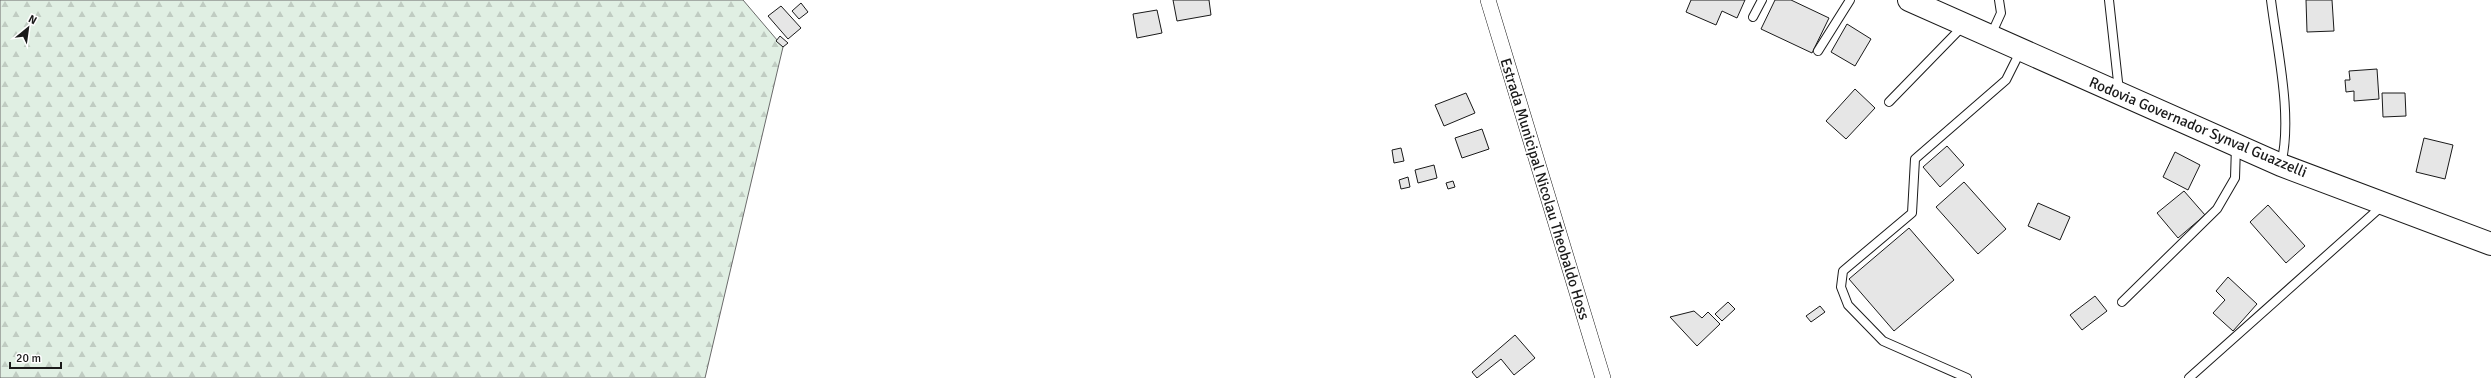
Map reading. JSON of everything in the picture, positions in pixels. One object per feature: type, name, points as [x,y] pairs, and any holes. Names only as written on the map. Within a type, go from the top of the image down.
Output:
[{"type":"main road","name":"Rodovia Governador Synval Guazzelli","points":[[1909,0],[2281,165],[2491,244]]},
{"type":"street","name":"Estrada Municipal Nicolau Theobaldo Hoss","points":[[1488,0],[1603,378]]},
{"type":"lane","points":[[1753,17],[1762,0]]},
{"type":"lane","points":[[1818,51],[1850,0]]},
{"type":"lane","points":[[1990,36],[2001,13],[1999,0]]},
{"type":"lane","points":[[2109,0],[2120,94]]},
{"type":"lane","points":[[2271,0],[2284,107],[2285,149],[2281,165]]},
{"type":"lane","points":[[1889,102],[1964,25]]},
{"type":"lane","points":[[1967,378],[1883,341],[1848,305],[1841,287],[1843,272],[1912,213],[1915,159],[2006,80],[2021,50]]},
{"type":"lane","points":[[2122,302],[2217,209],[2235,178],[2236,145]]},
{"type":"lane","points":[[2189,378],[2384,204]]},
{"type":"green space","points":[[0,0],[743,0],[783,47],[705,378],[0,378]]},
{"type":"building","points":[[1173,0],[1209,0],[1211,15],[1177,21]]},
{"type":"building","points":[[1691,0],[1745,0],[1737,18],[1722,11],[1716,25],[1686,12]]},
{"type":"building","points":[[1775,0],[1791,0],[1829,18],[1812,53],[1761,29]]},
{"type":"building","points":[[2306,0],[2332,0],[2334,31],[2307,32]]},
{"type":"building","points":[[801,3],[808,12],[799,19],[792,11]]},
{"type":"building","points":[[781,6],[801,28],[788,39],[768,16]]},
{"type":"building","points":[[1157,10],[1162,33],[1137,38],[1133,14]]},
{"type":"building","points":[[1847,24],[1871,39],[1855,66],[1831,52]]},
{"type":"building","points":[[780,36],[788,43],[783,47],[776,41]]},
{"type":"building","points":[[2377,69],[2379,99],[2354,101],[2354,91],[2346,92],[2345,80],[2350,80],[2349,71]]},
{"type":"building","points":[[1855,89],[1875,108],[1846,139],[1826,121]]},
{"type":"building","points":[[1466,93],[1475,113],[1444,126],[1435,105]]},
{"type":"building","points":[[2382,93],[2405,93],[2406,116],[2383,117]]},
{"type":"building","points":[[1482,129],[1489,149],[1462,158],[1455,138]]},
{"type":"building","points":[[2424,138],[2453,145],[2445,179],[2416,172]]},
{"type":"building","points":[[1947,146],[1964,165],[1940,187],[1923,167]]},
{"type":"building","points":[[1401,148],[1404,161],[1394,163],[1392,150]]},
{"type":"building","points":[[2175,152],[2200,165],[2188,190],[2163,177]]},
{"type":"building","points":[[1434,165],[1437,178],[1418,183],[1415,170]]},
{"type":"building","points":[[1408,177],[1410,187],[1401,189],[1399,180]]},
{"type":"building","points":[[1453,181],[1455,187],[1448,189],[1446,183]]},
{"type":"building","points":[[1964,182],[2006,229],[1978,254],[1936,207]]},
{"type":"building","points":[[2184,191],[2205,215],[2178,238],[2157,213]]},
{"type":"building","points":[[2038,203],[2070,217],[2060,240],[2028,226]]},
{"type":"building","points":[[2268,205],[2305,246],[2286,263],[2250,222]]},
{"type":"building","points":[[1909,228],[1954,280],[1894,331],[1849,279]]},
{"type":"building","points":[[2228,277],[2257,304],[2233,331],[2213,313],[2225,300],[2216,291]]},
{"type":"building","points":[[2095,296],[2107,311],[2082,330],[2070,315]]},
{"type":"building","points":[[1728,302],[1735,309],[1722,321],[1715,314]]},
{"type":"building","points":[[1820,306],[1825,312],[1811,322],[1806,316]]},
{"type":"building","points":[[1694,311],[1702,318],[1708,312],[1720,324],[1697,346],[1670,317]]},
{"type":"building","points":[[1515,335],[1535,358],[1514,375],[1501,359],[1477,378],[1472,372]]}]
